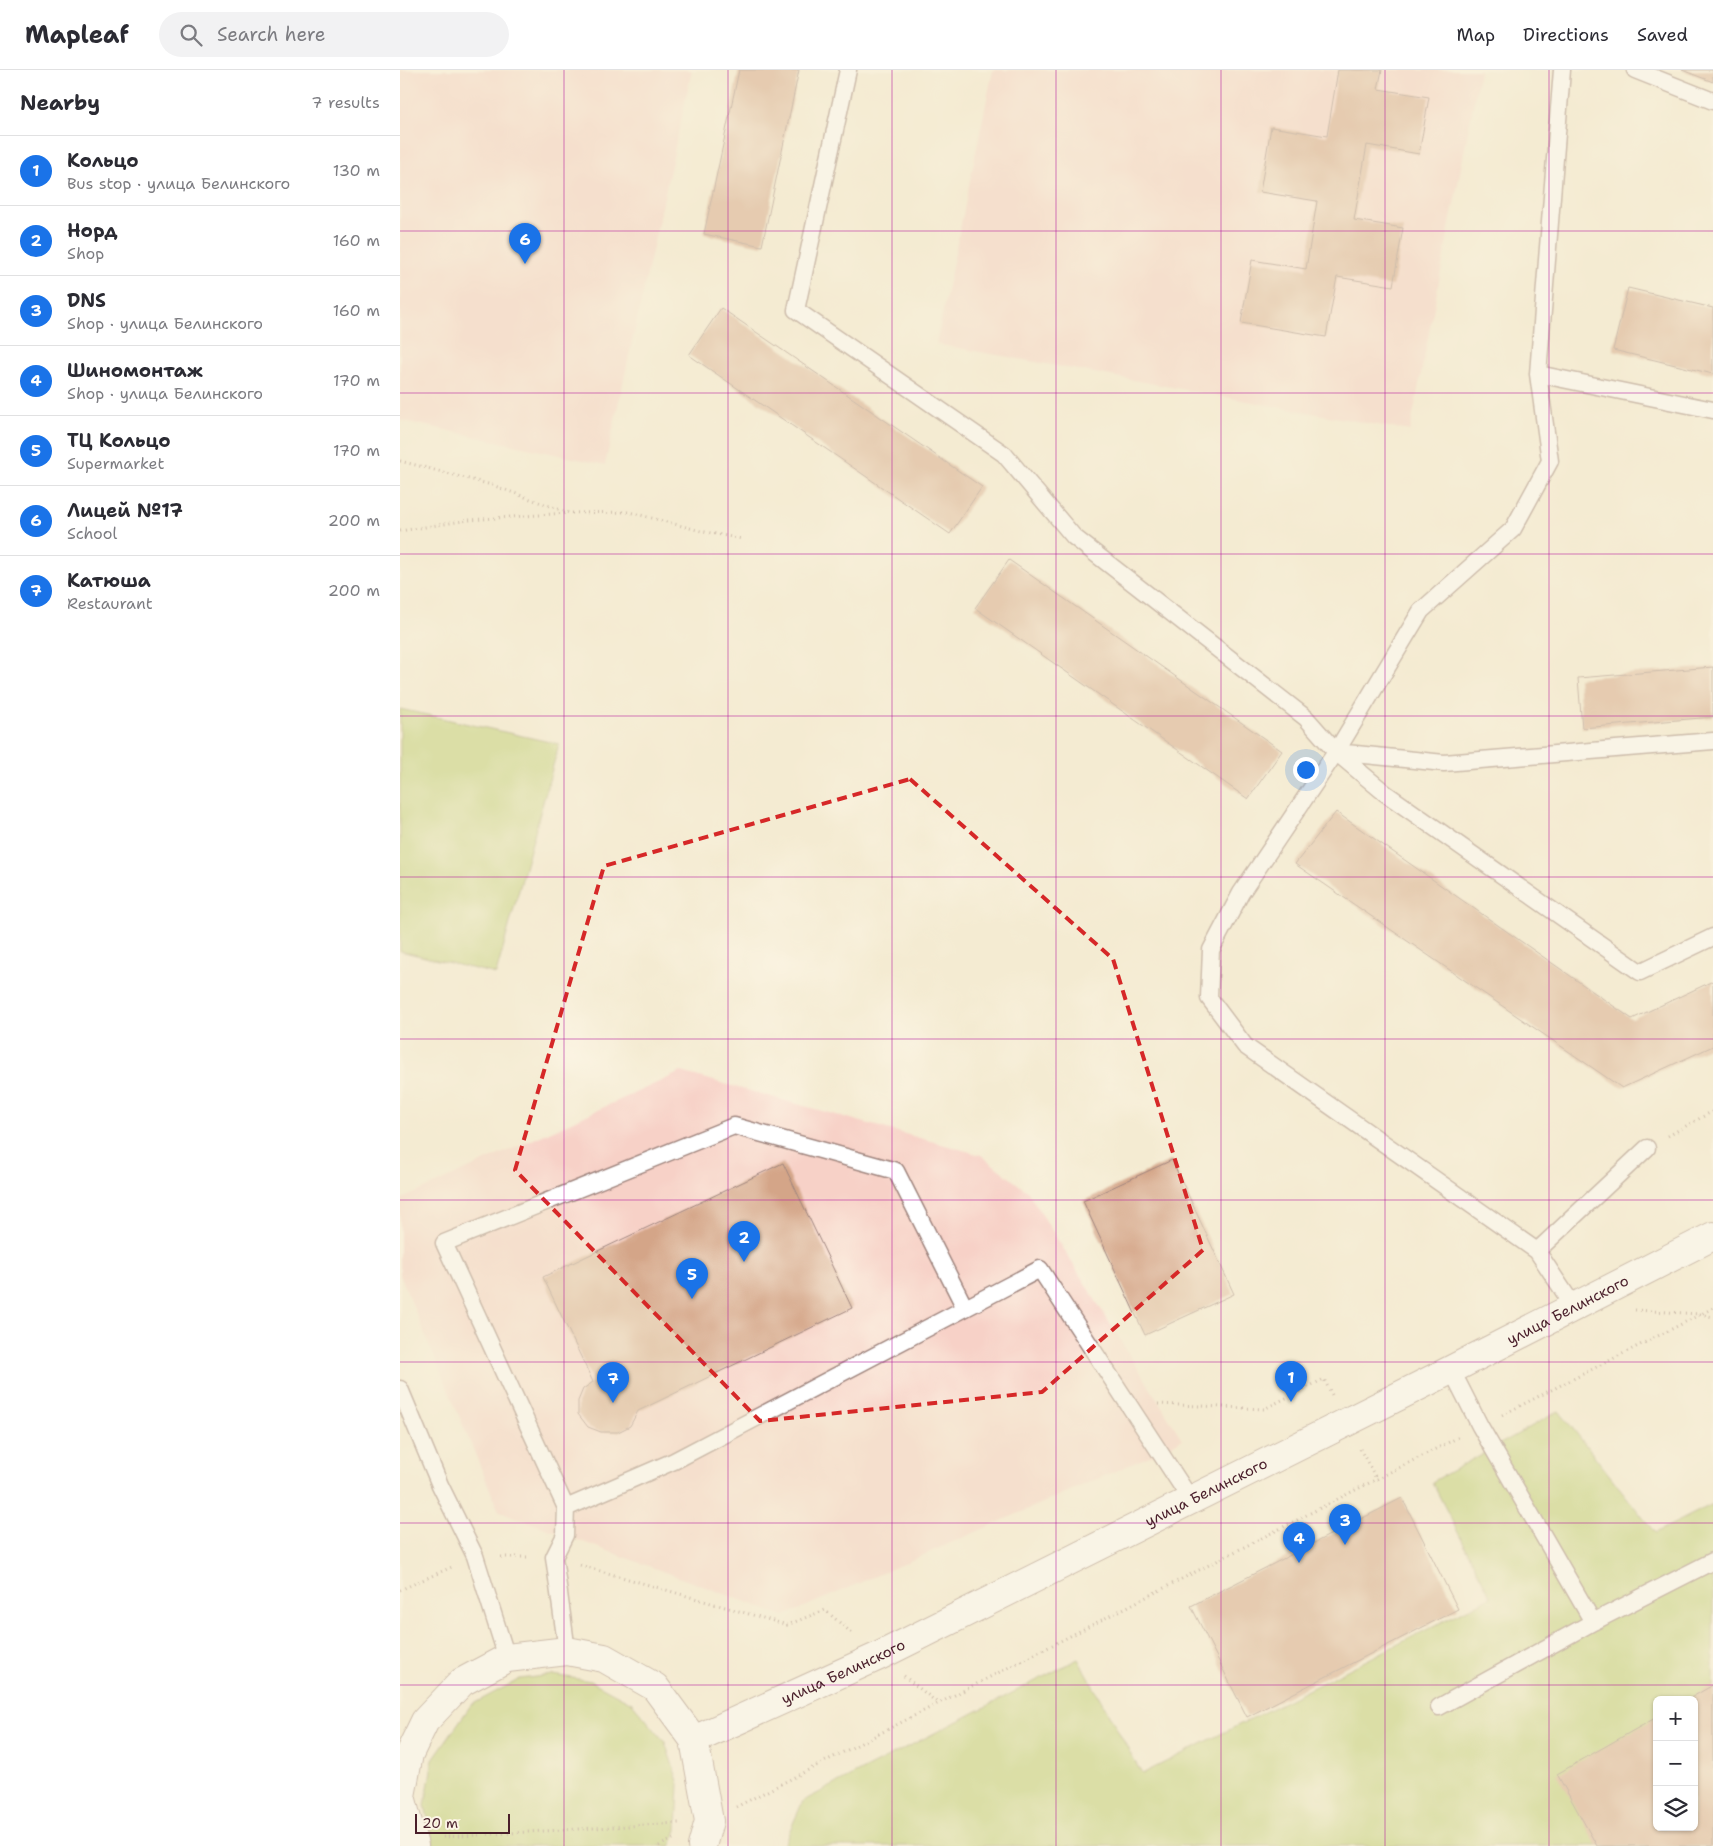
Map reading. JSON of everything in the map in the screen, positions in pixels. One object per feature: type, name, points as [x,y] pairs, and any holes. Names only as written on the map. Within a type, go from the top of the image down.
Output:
[{"type":"main road","name":"улица Белинского","points":[[694,1740],[878,1656],[1713,1236]]},
{"type":"main road","points":[[413,1842],[401,1796],[404,1753],[425,1721],[462,1682],[507,1658],[567,1651],[604,1658],[655,1687],[694,1740],[706,1834]]},
{"type":"lane","points":[[848,70],[796,310],[1004,454],[1074,537],[1306,718],[1336,752],[1385,793],[1640,972],[1713,937]]},
{"type":"lane","points":[[1562,70],[1538,374],[1550,461],[1513,528],[1421,611],[1336,752],[1240,893],[1211,950],[1209,998],[1246,1046],[1537,1251],[1574,1307]]},
{"type":"lane","points":[[1635,70],[1713,101]]},
{"type":"lane","points":[[1538,374],[1713,410]]},
{"type":"lane","points":[[1336,752],[1444,763],[1713,741]]},
{"type":"lane","points":[[567,1651],[554,1557],[565,1535],[566,1508],[444,1242],[734,1126],[896,1171],[965,1308]]},
{"type":"lane","points":[[1537,1251],[1647,1148]]},
{"type":"lane","points":[[566,1508],[674,1461],[1040,1269],[1191,1500]]},
{"type":"lane","points":[[1451,1369],[1480,1426],[1593,1622]]},
{"type":"lane","points":[[400,1389],[440,1485],[475,1556],[507,1658]]},
{"type":"lane","points":[[1439,1707],[1593,1622],[1713,1562]]},
{"type":"path","points":[[400,461],[492,485],[569,513]]},
{"type":"path","points":[[400,531],[469,520],[569,513],[629,512],[701,531],[742,539]]},
{"type":"path","points":[[1647,1148],[1713,1111]]},
{"type":"path","points":[[413,1842],[706,1834],[790,1778],[939,1704],[1713,1308]]},
{"type":"path","points":[[1632,1310],[1700,1314],[1713,1317]]},
{"type":"path","points":[[1127,1402],[1264,1409],[1324,1378],[1377,1480]]},
{"type":"path","points":[[400,1590],[475,1556],[554,1557],[787,1625],[825,1610],[878,1656],[939,1704]]},
{"type":"highlighted area","points":[[910,779],[1113,959],[1203,1250],[1042,1392],[760,1421],[515,1170],[604,866]]},
{"type":"shaded area","points":[[400,70],[692,70],[605,465],[400,420]]},
{"type":"shaded area","points":[[993,70],[1480,70],[1410,431],[936,344]]},
{"type":"shaded area","points":[[681,1072],[981,1155],[1028,1192],[1182,1439],[1159,1452],[784,1616],[499,1511],[400,1275],[400,1200]]},
{"type":"green space","points":[[400,709],[559,744],[496,974],[400,951]]},
{"type":"green space","points":[[1559,1411],[1655,1533],[1713,1504],[1713,1846],[783,1846],[803,1801],[1078,1659],[1142,1774],[1491,1597],[1432,1482]]},
{"type":"green space","points":[[553,1675],[591,1681],[632,1703],[665,1742],[679,1784],[677,1830],[671,1846],[434,1846],[425,1805],[433,1759],[471,1705],[520,1679]]},
{"type":"building","points":[[739,70],[799,70],[762,246],[704,234]]},
{"type":"building","points":[[1338,70],[1382,70],[1378,89],[1429,97],[1419,154],[1367,145],[1354,220],[1403,228],[1393,286],[1337,277],[1326,337],[1241,323],[1252,260],[1306,269],[1317,201],[1260,192],[1271,127],[1327,136]]},
{"type":"building","points":[[1682,70],[1713,70],[1713,82]]},
{"type":"building","points":[[1628,288],[1713,308],[1713,374],[1613,350]]},
{"type":"building","points":[[721,308],[982,487],[950,534],[689,355]]},
{"type":"building","points":[[1009,560],[1282,751],[1248,799],[975,608]]},
{"type":"building","points":[[1713,667],[1713,717],[1582,728],[1578,678]]},
{"type":"building","points":[[1336,812],[1632,1019],[1713,981],[1713,1046],[1622,1088],[1295,864]]},
{"type":"building","points":[[1172,1160],[1234,1294],[1145,1335],[1083,1201]]},
{"type":"building","points":[[783,1163],[852,1308],[638,1411],[630,1426],[618,1432],[601,1432],[588,1427],[578,1414],[578,1401],[583,1389],[593,1382],[543,1277]]},
{"type":"building","points":[[1402,1498],[1458,1609],[1247,1717],[1191,1606]]},
{"type":"building","points":[[1713,1685],[1713,1846],[1597,1846],[1557,1774],[1653,1719],[1653,1831],[1698,1831],[1698,1696],[1694,1696]]},
{"type":"place","name":"Лицей №17","points":[[525,264]]},
{"type":"place","name":"Норд","points":[[744,1262]]},
{"type":"place","name":"ТЦ Кольцо","points":[[692,1299]]},
{"type":"place","name":"Кольцо","points":[[1291,1402]]},
{"type":"place","name":"Катюша","points":[[613,1403]]},
{"type":"place","name":"DNS","points":[[1345,1545]]},
{"type":"place","name":"Шиномонтаж","points":[[1299,1563]]}]
